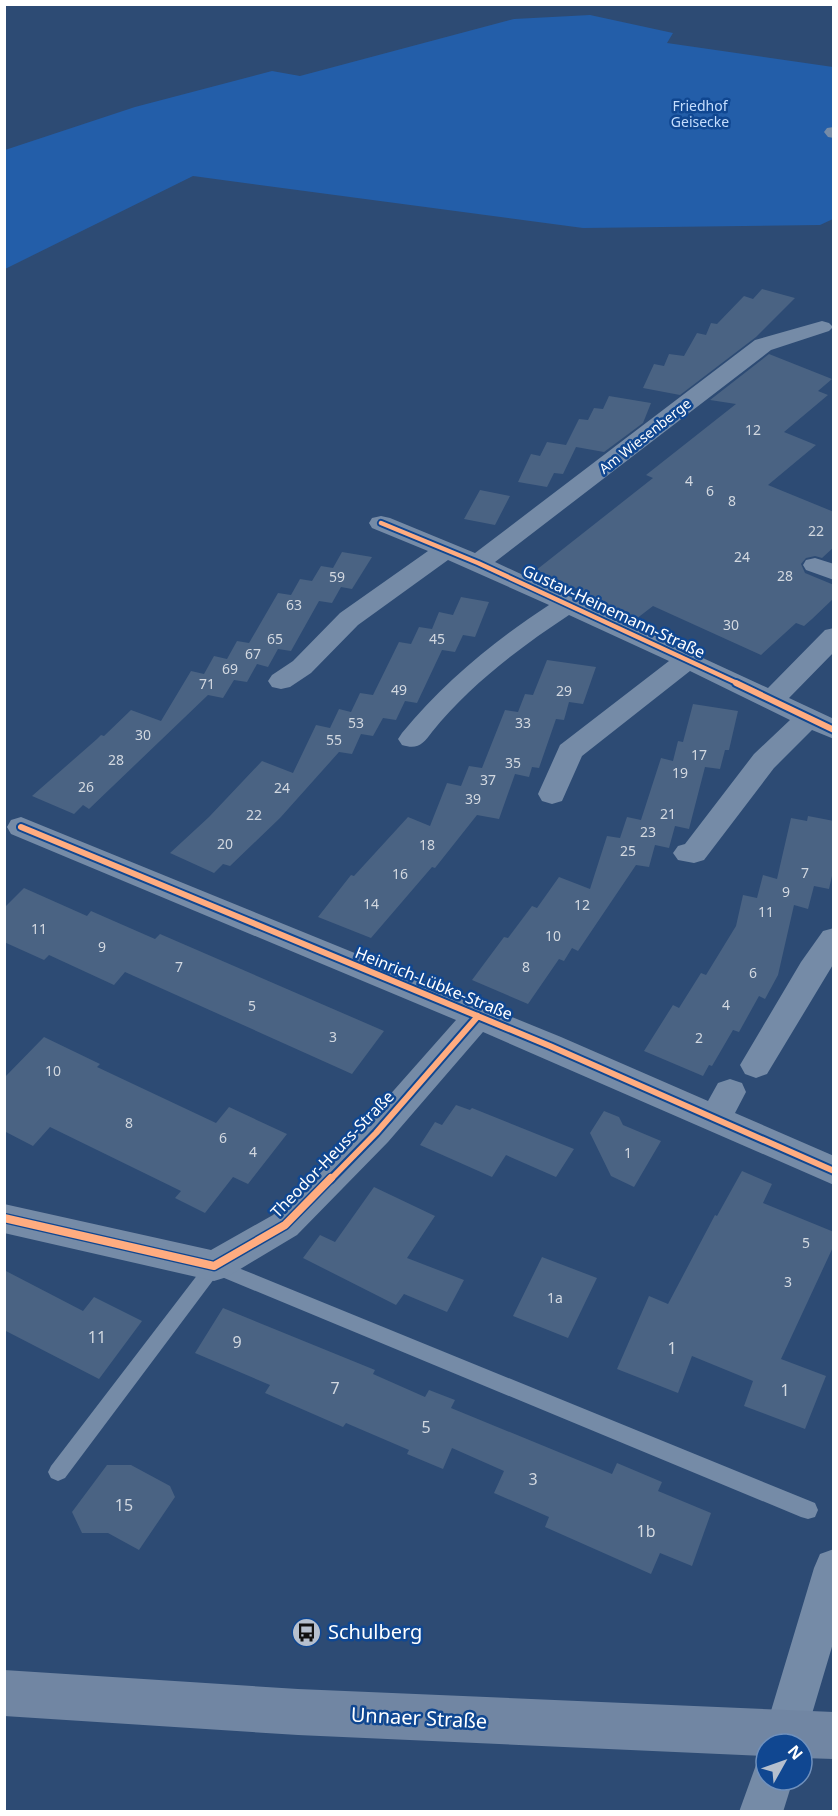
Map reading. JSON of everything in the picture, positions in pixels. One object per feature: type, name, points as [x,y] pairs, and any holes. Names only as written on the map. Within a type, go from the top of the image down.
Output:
[{"type":"main road","name":"Unnaer Straße","points":[[4,1694],[754,1737]]},
{"type":"main road","name":"Unnaer Straße","points":[[814,1737],[834,1736]]},
{"type":"street","name":"Am Wiesenberge","points":[[478,563],[763,345],[822,327]]},
{"type":"street","name":"Gustav-Heinemann-Straße","points":[[381,523],[478,563],[834,730]]},
{"type":"street","points":[[280,681],[302,667],[349,619],[446,550]]},
{"type":"street","name":"Gustav-Heinemann-Straße","points":[[412,739],[448,698],[490,661],[526,630],[567,605]]},
{"type":"street","points":[[771,700],[834,636]]},
{"type":"street","name":"Gustav-Heinemann-Straße","points":[[552,794],[570,751],[688,660]]},
{"type":"street","points":[[688,853],[694,853],[764,761],[808,718]]},
{"type":"street","name":"Heinrich-Lübke-Straße","points":[[21,827],[478,1016],[722,1105],[834,1171]]},
{"type":"street","points":[[756,1065],[812,970],[834,939]]},
{"type":"street","name":"Theodor-Heuss-Straße","points":[[214,1266],[285,1225],[376,1133],[478,1016]]},
{"type":"street","points":[[4,1218],[214,1266]]},
{"type":"street","points":[[786,1732],[834,1568]]},
{"type":"street","points":[[761,1812],[767,1792]]},
{"type":"lane","name":"Theodor-Heuss-Straße","points":[[58,1472],[214,1266]]},
{"type":"lane","points":[[214,1266],[808,1510]]},
{"type":"green space","name":"Friedhof Geisecke","points":[[590,15],[673,33],[667,43],[833,67],[833,219],[820,225],[583,228],[193,176],[5,269],[5,150],[135,107],[272,71],[300,76],[514,19]]},
{"type":"building","points":[[762,289],[795,298],[756,337],[680,395],[643,388],[654,364],[664,366],[669,354],[684,356],[697,333],[706,335],[711,323],[717,324],[744,296],[753,299]]},
{"type":"building","points":[[769,354],[832,379],[818,391],[828,395],[784,432],[816,445],[768,485],[834,512],[834,547],[822,558],[815,556],[806,558],[801,564],[805,573],[834,585],[834,598],[812,619],[804,626],[796,623],[761,655],[653,606],[636,619],[576,588],[535,571],[653,478],[646,475],[736,404],[710,400]]},
{"type":"building","points":[[609,396],[651,403],[643,423],[604,452],[576,447],[563,474],[554,473],[547,487],[518,482],[531,454],[540,456],[547,442],[566,445],[579,419],[588,420],[594,408],[603,409]]},
{"type":"building","points":[[480,490],[510,496],[495,525],[464,519]]},
{"type":"building","points":[[342,552],[372,557],[352,589],[341,587],[332,603],[319,601],[291,651],[278,649],[268,667],[257,664],[247,682],[234,680],[223,698],[208,695],[89,809],[83,805],[74,814],[32,796],[101,735],[104,736],[131,710],[161,721],[191,671],[204,674],[214,656],[227,659],[237,641],[249,643],[278,593],[291,595],[300,579],[312,581],[321,566],[333,568]]},
{"type":"building","points":[[461,597],[489,602],[475,637],[463,635],[455,652],[442,650],[417,703],[405,701],[396,720],[383,718],[373,736],[361,734],[352,754],[339,752],[280,818],[230,866],[223,864],[214,873],[170,853],[209,817],[262,761],[293,773],[316,725],[330,728],[339,709],[351,712],[360,693],[373,695],[399,642],[411,644],[419,627],[432,629],[439,612],[453,615]]},
{"type":"building","points":[[547,660],[596,667],[583,704],[569,702],[564,720],[556,719],[539,768],[532,767],[529,777],[515,774],[499,819],[477,815],[435,868],[432,867],[371,938],[318,917],[351,875],[354,876],[408,817],[430,826],[447,783],[461,786],[469,766],[482,768],[505,710],[518,712],[525,694],[533,695]]},
{"type":"building","points":[[693,704],[738,711],[729,750],[725,750],[720,769],[705,767],[689,829],[675,826],[669,848],[655,845],[649,867],[636,865],[578,951],[572,948],[564,961],[559,959],[528,1004],[472,980],[504,937],[508,938],[532,906],[537,908],[559,877],[590,889],[607,836],[620,838],[627,817],[641,820],[661,758],[673,761],[678,741],[683,742]]},
{"type":"building","points":[[808,816],[834,821],[834,867],[829,889],[814,886],[808,909],[794,905],[778,975],[765,999],[759,996],[739,1032],[733,1030],[712,1066],[709,1065],[703,1076],[644,1051],[673,1005],[679,1008],[701,973],[706,975],[736,926],[743,895],[757,898],[763,875],[777,879],[791,818],[807,821]]},
{"type":"building","points":[[24,888],[87,916],[91,911],[155,939],[160,934],[384,1031],[352,1074],[125,972],[114,985],[49,955],[44,960],[4,942],[4,908]]},
{"type":"building","points":[[44,1037],[100,1064],[97,1067],[216,1123],[229,1107],[287,1134],[248,1184],[233,1177],[205,1213],[175,1198],[181,1191],[50,1127],[33,1146],[4,1131],[4,1078]]},
{"type":"building","points":[[456,1105],[470,1110],[472,1108],[574,1149],[556,1177],[506,1155],[492,1177],[420,1145],[435,1122],[442,1125]]},
{"type":"building","points":[[604,1111],[619,1117],[623,1125],[661,1141],[634,1187],[611,1176],[590,1133]]},
{"type":"building","points":[[742,1171],[772,1184],[763,1203],[834,1232],[834,1245],[781,1359],[826,1376],[805,1429],[744,1406],[753,1381],[692,1356],[678,1393],[617,1369],[649,1296],[668,1304],[715,1215],[717,1216]]},
{"type":"building","points":[[374,1187],[435,1216],[407,1258],[464,1280],[447,1312],[404,1294],[396,1305],[303,1258],[320,1235],[335,1242]]},
{"type":"building","points":[[542,1257],[597,1278],[568,1338],[513,1316]]},
{"type":"building","points":[[4,1270],[83,1311],[94,1297],[142,1321],[99,1379],[4,1330]]},
{"type":"building","points":[[223,1308],[375,1370],[373,1374],[425,1397],[429,1390],[455,1400],[451,1408],[612,1474],[617,1463],[662,1482],[658,1491],[711,1513],[692,1566],[660,1553],[651,1574],[545,1527],[549,1517],[494,1493],[504,1471],[452,1448],[443,1469],[407,1454],[409,1450],[346,1423],[343,1427],[265,1393],[270,1385],[195,1353]]},
{"type":"building","points":[[107,1465],[131,1465],[170,1486],[175,1497],[139,1550],[108,1533],[82,1533],[72,1512]]},
{"type":"cycle path","points":[[381,523],[478,563],[834,730]]},
{"type":"cycle path","points":[[21,827],[550,1046],[834,1171]]},
{"type":"cycle path","points":[[4,1218],[214,1266],[285,1225],[376,1133],[478,1016]]},
{"type":"place","name":"Schulberg","points":[[307,1632]]}]
